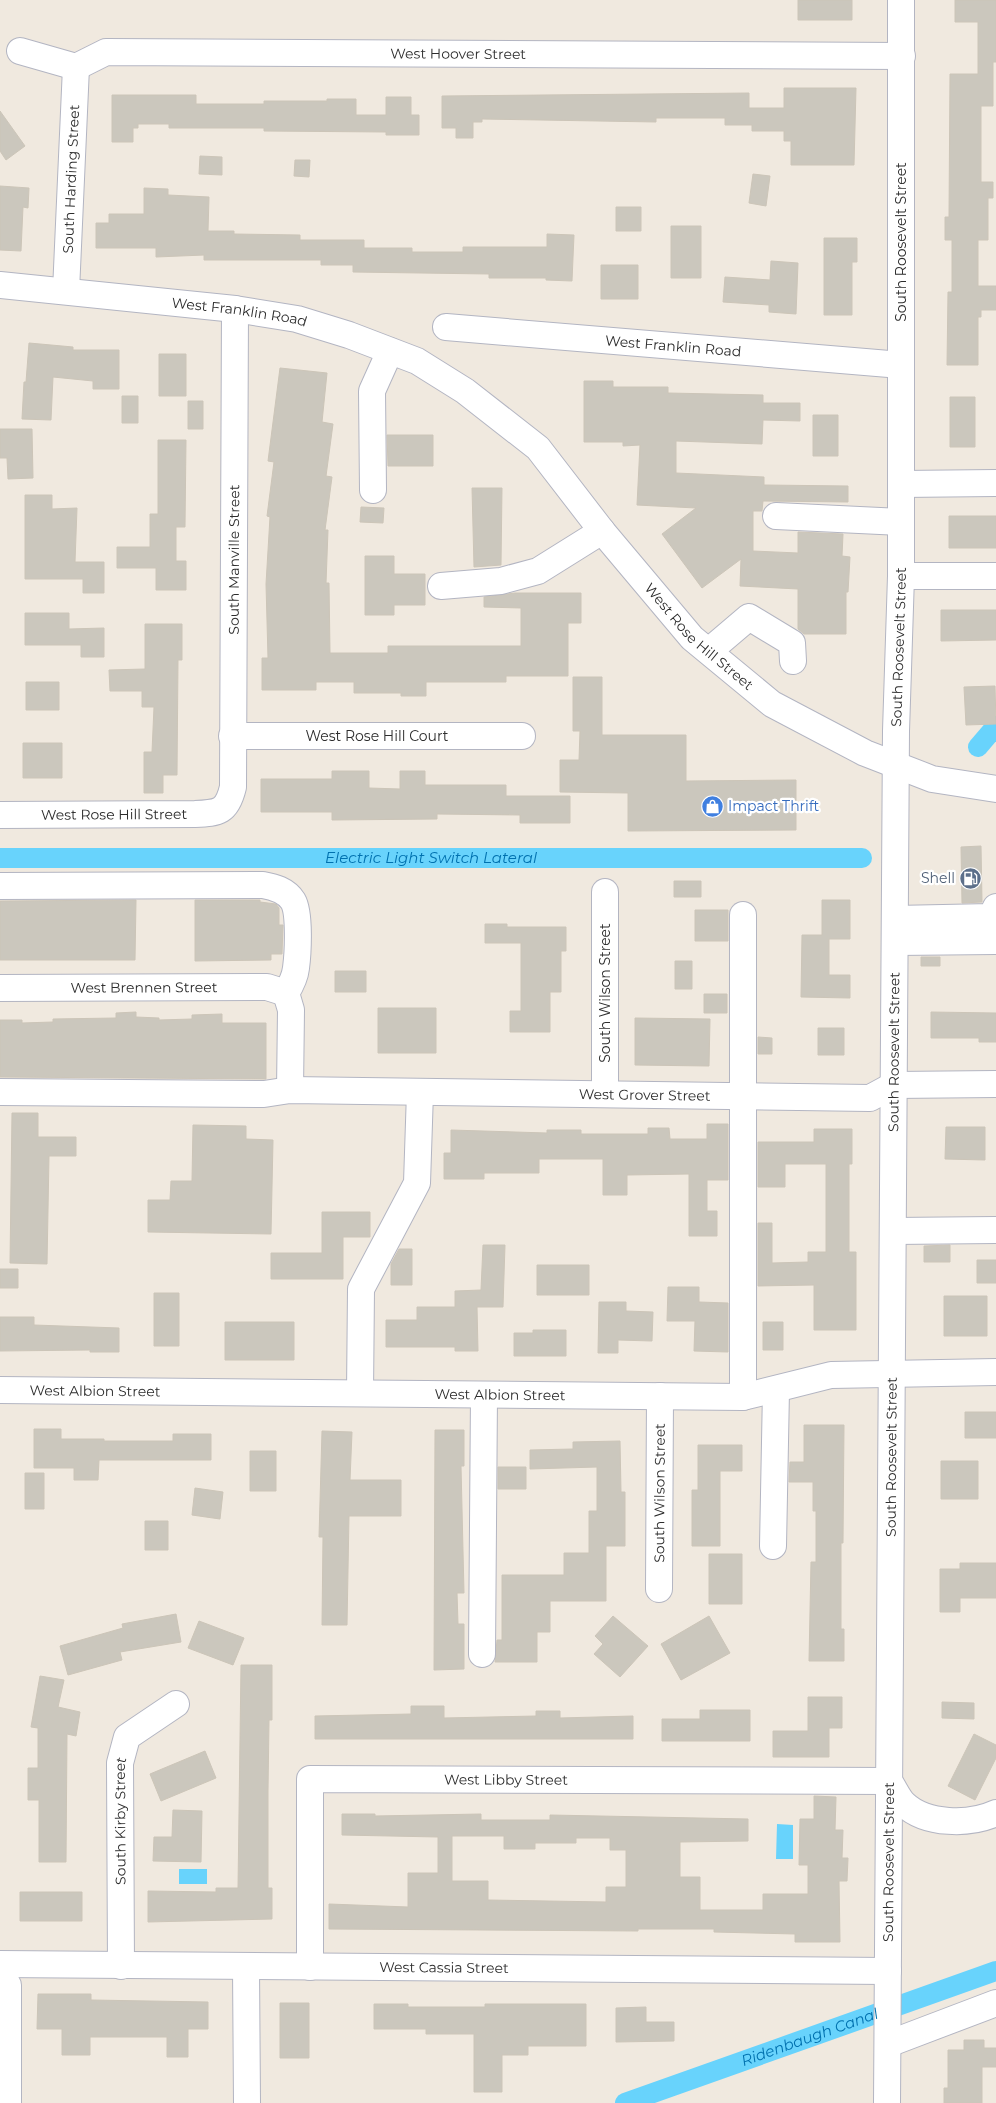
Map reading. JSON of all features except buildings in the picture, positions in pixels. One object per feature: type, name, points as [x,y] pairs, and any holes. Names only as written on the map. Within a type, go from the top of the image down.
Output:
[{"type":"street","name":"South Roosevelt Street","points":[[887,2103],[896,765],[901,576],[901,0]]},
{"type":"street","points":[[20,51],[76,67]]},
{"type":"street","name":"West Hoover Street","points":[[76,67],[106,52],[902,56]]},
{"type":"street","name":"South Harding Street","points":[[66,291],[76,67]]},
{"type":"street","name":"West Franklin Road","points":[[0,285],[236,309],[297,319],[417,361],[465,391]]},
{"type":"street","name":"South Manville Street","points":[[225,808],[233,787],[236,309]]},
{"type":"street","name":"West Franklin Road","points":[[446,327],[901,365]]},
{"type":"street","points":[[373,490],[372,391],[390,351]]},
{"type":"street","name":"West Rose Hill Street","points":[[465,391],[538,448],[602,531],[692,638],[772,704],[865,753],[932,779],[996,788]]},
{"type":"street","points":[[901,484],[996,483]]},
{"type":"street","points":[[776,516],[900,522]]},
{"type":"street","points":[[441,586],[501,581],[538,571],[602,531]]},
{"type":"street","points":[[901,576],[996,576]]},
{"type":"street","points":[[709,652],[749,617],[792,642],[793,661]]},
{"type":"street","name":"West Rose Hill Court","points":[[232,736],[522,736]]},
{"type":"street","name":"West Rose Hill Street","points":[[0,815],[195,814],[215,813],[225,808]]},
{"type":"street","points":[[0,886],[263,885],[285,893],[292,901],[296,910],[296,968],[293,982],[286,993],[291,1010],[290,1090]]},
{"type":"street","name":"South Wilson Street","points":[[605,892],[605,1094]]},
{"type":"street","points":[[895,931],[991,917],[996,907]]},
{"type":"street","points":[[743,914],[743,1397]]},
{"type":"street","points":[[895,931],[996,942]]},
{"type":"street","name":"West Brennen Street","points":[[0,988],[267,987],[286,993]]},
{"type":"street","name":"West Grover Street","points":[[0,1092],[264,1094],[290,1090],[870,1098],[894,1085],[996,1084]]},
{"type":"street","points":[[360,1393],[361,1289],[417,1183],[420,1092]]},
{"type":"street","points":[[893,1231],[996,1230]]},
{"type":"street","name":"West Albion Street","points":[[0,1390],[743,1397],[831,1375],[892,1372],[996,1372]]},
{"type":"street","points":[[773,1546],[776,1390]]},
{"type":"street","points":[[482,1654],[484,1395]]},
{"type":"street","name":"South Wilson Street","points":[[659,1589],[660,1396]]},
{"type":"street","name":"South Kirby Street","points":[[121,1966],[120,1763],[127,1737],[176,1704]]},
{"type":"street","name":"West Libby Street","points":[[310,1967],[310,1779],[889,1781]]},
{"type":"street","points":[[889,1781],[904,1804],[930,1818],[967,1821],[996,1813]]},
{"type":"street","name":"West Cassia Street","points":[[0,1964],[888,1971]]},
{"type":"street","points":[[246,1966],[247,2103]]},
{"type":"street","points":[[0,1973],[8,1985],[8,2098]]},
{"type":"street","points":[[888,2021],[996,2004]]},
{"type":"water","points":[[777,1824],[793,1825],[793,1859],[776,1859]]},
{"type":"water","points":[[179,1869],[207,1869],[207,1884],[179,1884]]},
{"type":"waterway","name":"Electric Light Switch Lateral","points":[[978,747],[996,726]]},
{"type":"waterway","name":"Electric Light Switch Lateral","points":[[0,858],[862,858]]},
{"type":"waterway","name":"Ridenbaugh Canal","points":[[625,2103],[996,1971]]},
{"type":"place","name":"Impact Thrift","points":[[712,806]]},
{"type":"place","name":"Shell","points":[[971,878]]}]
